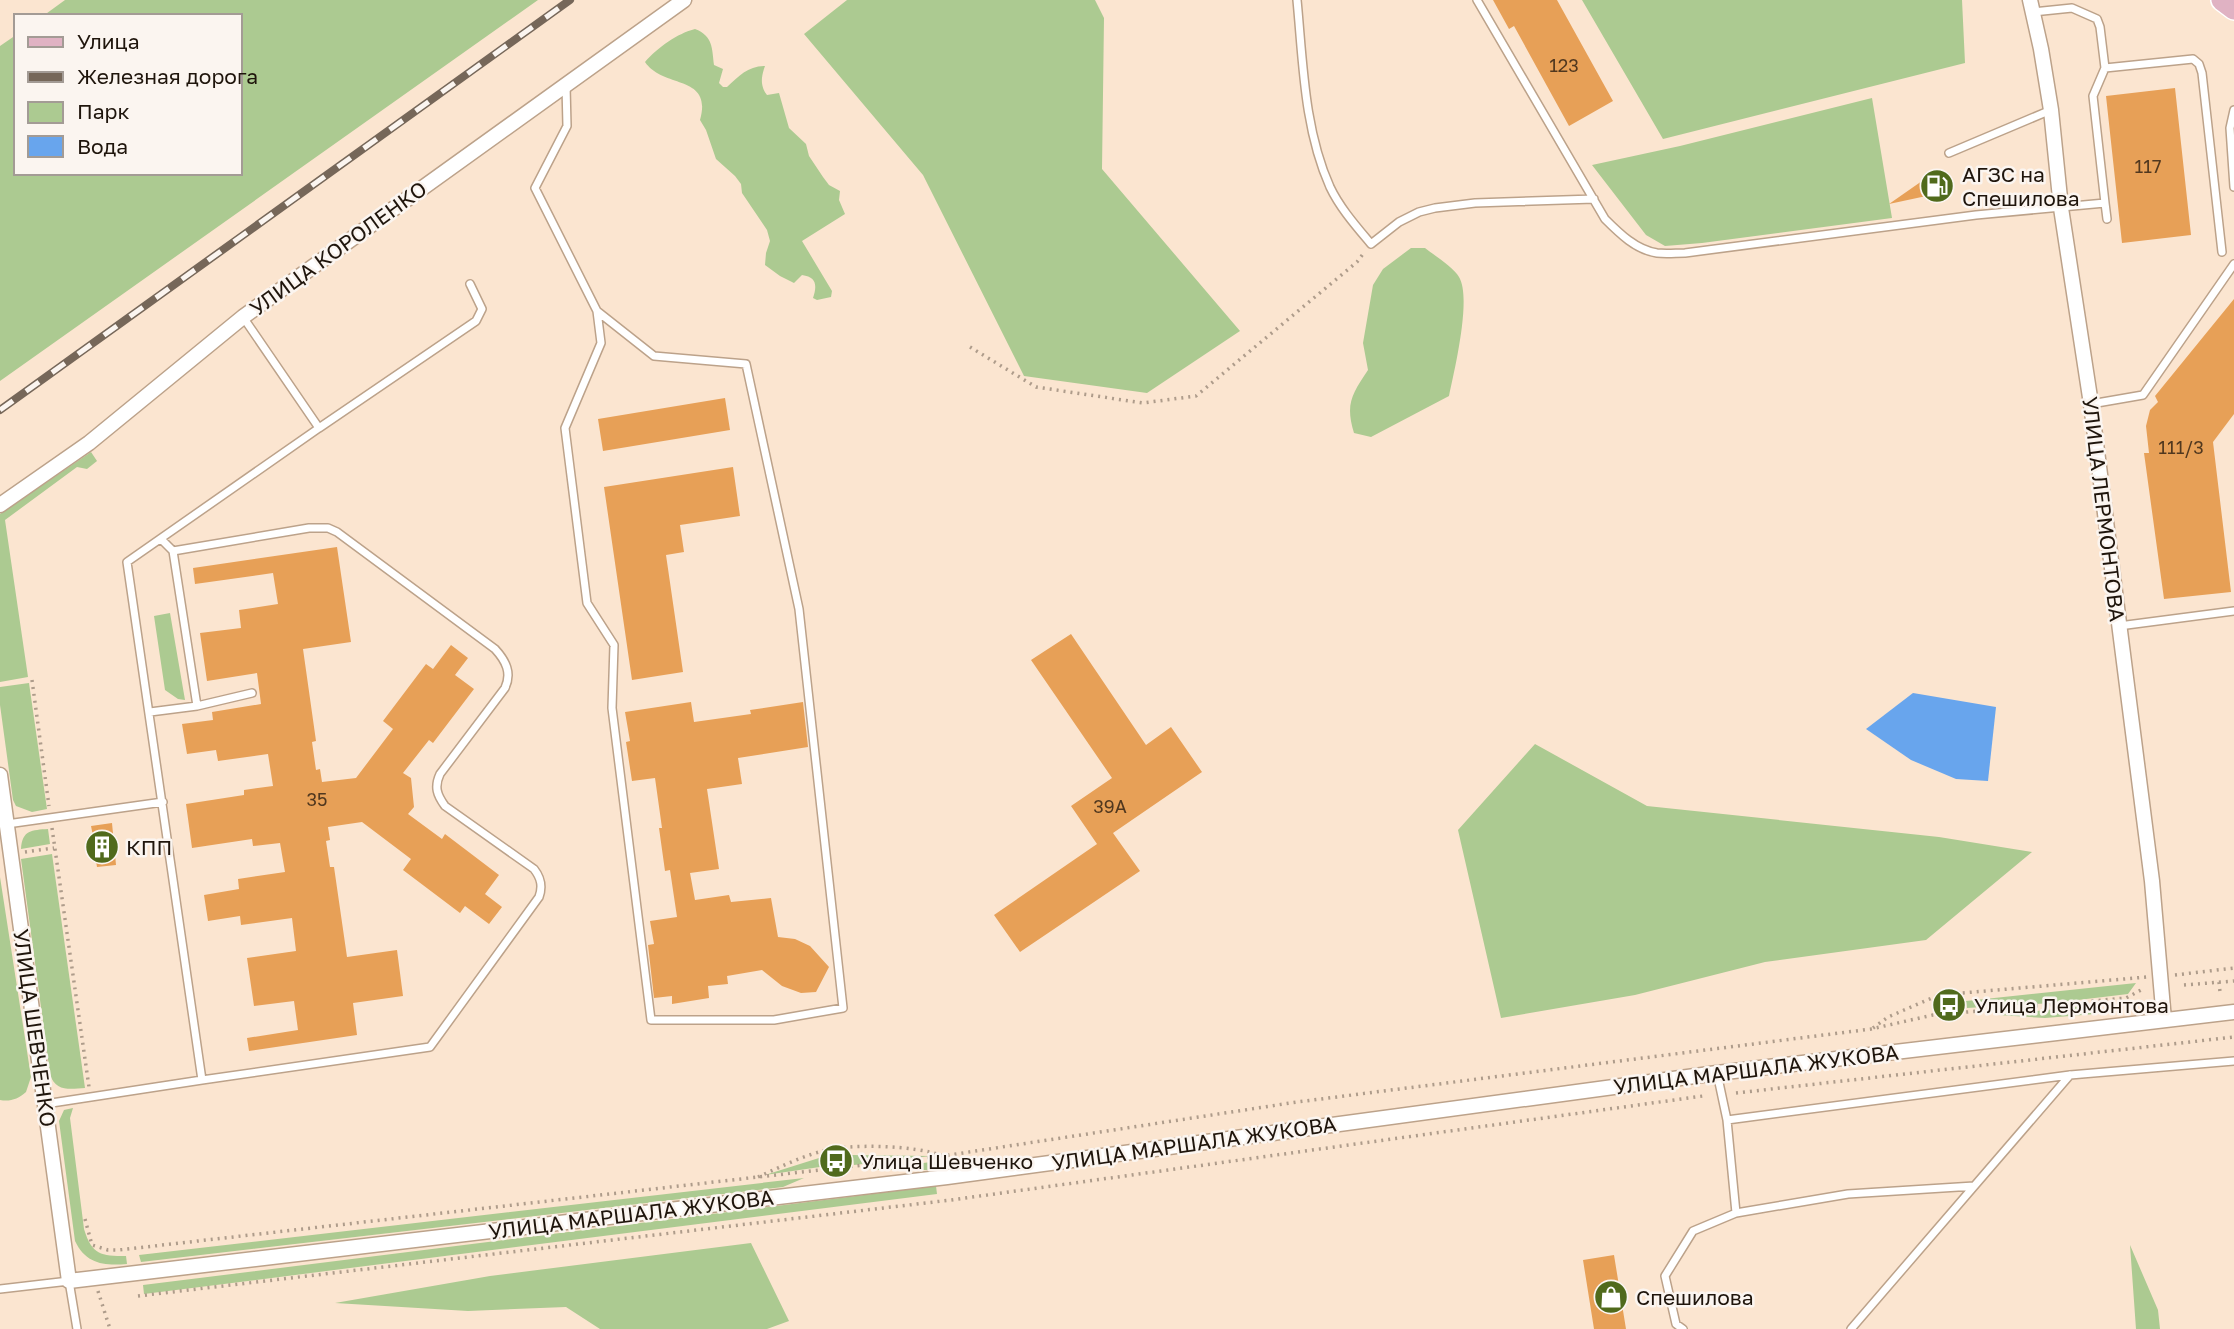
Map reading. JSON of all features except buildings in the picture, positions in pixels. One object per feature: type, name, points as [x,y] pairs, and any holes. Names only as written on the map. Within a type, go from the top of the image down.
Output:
[{"type":"main road","points":[[2220,0],[2234,9]]},
{"type":"street","name":"УЛИЦА КОРОЛЕНКО","points":[[0,505],[89,443],[243,317],[684,0]]},
{"type":"street","name":"УЛИЦА ЛЕРМОНТОВА","points":[[2031,6],[2051,110],[2061,208],[2091,404],[2152,881],[2164,1020]]},
{"type":"street","name":"УЛИЦА ШЕВЧЕНКО","points":[[0,775],[69,1281]]},
{"type":"street","name":"УЛИЦА МАРШАЛА ЖУКОВА","points":[[69,1281],[947,1177],[1717,1073],[2234,1013]]},
{"type":"lane","points":[[1297,0],[1314,141],[1330,187],[1349,218],[1371,244],[1399,222],[1435,208],[1475,203],[1594,199]]},
{"type":"lane","points":[[1477,0],[1605,219],[1635,244],[1655,253],[1685,253],[1976,215],[2105,204]]},
{"type":"lane","points":[[2220,0],[2234,16]]},
{"type":"lane","points":[[2031,6],[2071,8],[2097,19],[2100,27],[2105,68],[2092,96],[2107,219]]},
{"type":"lane","points":[[2105,68],[2185,59],[2199,64],[2222,252]]},
{"type":"lane","points":[[565,85],[568,126],[535,188],[597,310],[601,343],[565,428],[587,603],[614,645],[612,708],[651,1020],[774,1020],[843,1008],[799,609],[746,364],[654,356],[597,310]]},
{"type":"lane","points":[[1949,153],[2051,110]]},
{"type":"lane","points":[[2234,110],[2230,128],[2234,187]]},
{"type":"lane","points":[[2091,404],[2143,395],[2234,264]]},
{"type":"lane","points":[[202,1080],[127,562],[476,321],[482,309],[470,284]]},
{"type":"lane","points":[[243,317],[319,428]]},
{"type":"lane","points":[[45,1104],[430,1047],[542,890],[539,875],[534,869],[445,806],[436,791],[436,781],[440,774],[509,680],[506,663],[495,649],[328,528],[309,528],[173,551]]},
{"type":"lane","points":[[161,539],[173,551],[197,706]]},
{"type":"lane","points":[[2119,626],[2234,611]]},
{"type":"lane","points":[[150,712],[197,706],[252,693]]},
{"type":"lane","points":[[7,824],[163,802]]},
{"type":"lane","points":[[1727,1120],[2070,1075],[2234,1061]]},
{"type":"lane","points":[[1717,1073],[1727,1120],[1736,1213]]},
{"type":"lane","points":[[1851,1329],[2070,1075]]},
{"type":"lane","points":[[1683,1329],[1676,1324],[1665,1276],[1693,1231],[1736,1213],[1848,1194],[1974,1186]]},
{"type":"lane","points":[[0,1289],[69,1281],[77,1329]]},
{"type":"path","points":[[970,347],[1036,387],[1143,403],[1196,396],[1357,262],[1371,244]]},
{"type":"path","points":[[32,680],[90,1098]]},
{"type":"path","points":[[24,852],[54,848]]},
{"type":"path","points":[[2186,974],[2234,968]]},
{"type":"path","points":[[1871,1029],[1888,1017],[1939,995],[2136,978]]},
{"type":"path","points":[[2184,985],[2234,981]]},
{"type":"path","points":[[2219,982],[2220,992]]},
{"type":"path","points":[[85,1219],[92,1245],[119,1250],[944,1158],[1297,1102],[1871,1029],[1933,1015],[2126,999],[2141,990]]},
{"type":"path","points":[[2224,1029],[2225,1038]]},
{"type":"path","points":[[1736,1093],[2234,1037]]},
{"type":"path","points":[[2105,1044],[2106,1050]]},
{"type":"path","points":[[138,1296],[951,1200],[1703,1096]]},
{"type":"path","points":[[758,1177],[822,1151],[864,1147],[930,1151],[944,1158]]},
{"type":"path","points":[[94,1278],[110,1329]]},
{"type":"green space","points":[[65,0],[538,0],[0,381],[0,46],[14,36],[14,175],[242,175],[242,14],[46,14]]},
{"type":"green space","points":[[847,0],[1095,0],[1104,18],[1102,169],[1240,331],[1147,393],[1024,376],[923,175],[804,34]]},
{"type":"green space","points":[[1582,0],[1962,0],[1965,63],[1663,139]]},
{"type":"green space","points":[[695,29],[708,39],[714,65],[723,69],[719,83],[723,87],[727,87],[749,70],[765,66],[762,81],[765,92],[767,95],[779,93],[789,128],[806,144],[809,156],[829,185],[840,191],[839,200],[845,214],[802,241],[832,291],[831,297],[817,300],[813,298],[815,286],[811,278],[802,275],[794,283],[765,265],[770,241],[767,230],[742,193],[741,184],[716,159],[700,120],[702,105],[699,95],[684,84],[653,70],[645,62],[668,42]]},
{"type":"green space","points":[[1872,98],[1892,218],[1665,246],[1646,235],[1592,165],[1680,146]]},
{"type":"green space","points":[[1411,248],[1425,248],[1456,273],[1463,287],[1461,335],[1449,396],[1371,437],[1354,433],[1350,407],[1354,393],[1368,370],[1363,343],[1373,285],[1383,269]]},
{"type":"green space","points":[[91,452],[97,461],[87,469],[77,467],[5,520],[28,677],[0,682],[0,514]]},
{"type":"green space","points":[[170,613],[185,700],[178,699],[165,690],[154,616]]},
{"type":"green space","points":[[29,683],[47,809],[32,812],[16,806],[13,800],[0,705],[0,687]]},
{"type":"green space","points":[[1535,744],[1647,806],[1939,837],[2032,852],[1926,940],[1765,962],[1635,995],[1501,1018],[1458,830]]},
{"type":"green space","points":[[48,829],[50,844],[21,849],[23,838],[29,832]]},
{"type":"green space","points":[[52,854],[85,1088],[59,1087],[50,1074],[21,859]]},
{"type":"green space","points":[[0,877],[31,1077],[26,1092],[7,1101],[0,1100]]},
{"type":"green space","points":[[2136,983],[2128,994],[2053,1003],[1967,1008],[1966,1001]]},
{"type":"green space","points":[[2093,1005],[2095,1014],[2045,1018],[1998,1015]]},
{"type":"green space","points":[[73,1108],[70,1118],[87,1238],[99,1252],[126,1256],[127,1264],[96,1262],[79,1249],[75,1241],[59,1121],[64,1110]]},
{"type":"green space","points":[[852,1155],[931,1156],[854,1165]]},
{"type":"green space","points":[[819,1158],[820,1167],[765,1175]]},
{"type":"green space","points":[[939,1161],[940,1170],[868,1170]]},
{"type":"green space","points":[[804,1178],[783,1187],[141,1262],[139,1255]]},
{"type":"green space","points":[[936,1186],[937,1194],[144,1294],[143,1285]]},
{"type":"green space","points":[[751,1243],[789,1321],[767,1329],[600,1329],[566,1307],[468,1311],[335,1303],[490,1276]]},
{"type":"green space","points":[[2130,1245],[2158,1310],[2160,1329],[2136,1329]]},
{"type":"water","points":[[1913,693],[1996,707],[1988,781],[1956,779],[1911,760],[1866,729]]},
{"type":"railway","points":[[0,410],[570,0]]},
{"type":"place","name":"АГЗС на Спешилова","points":[[1937,186]]},
{"type":"place","name":"КПП","points":[[102,847]]},
{"type":"place","name":"Улица Лермонтова","points":[[1949,1005]]},
{"type":"place","name":"Улица Шевченко","points":[[836,1161]]},
{"type":"place","name":"Спешилова","points":[[1611,1297]]}]
